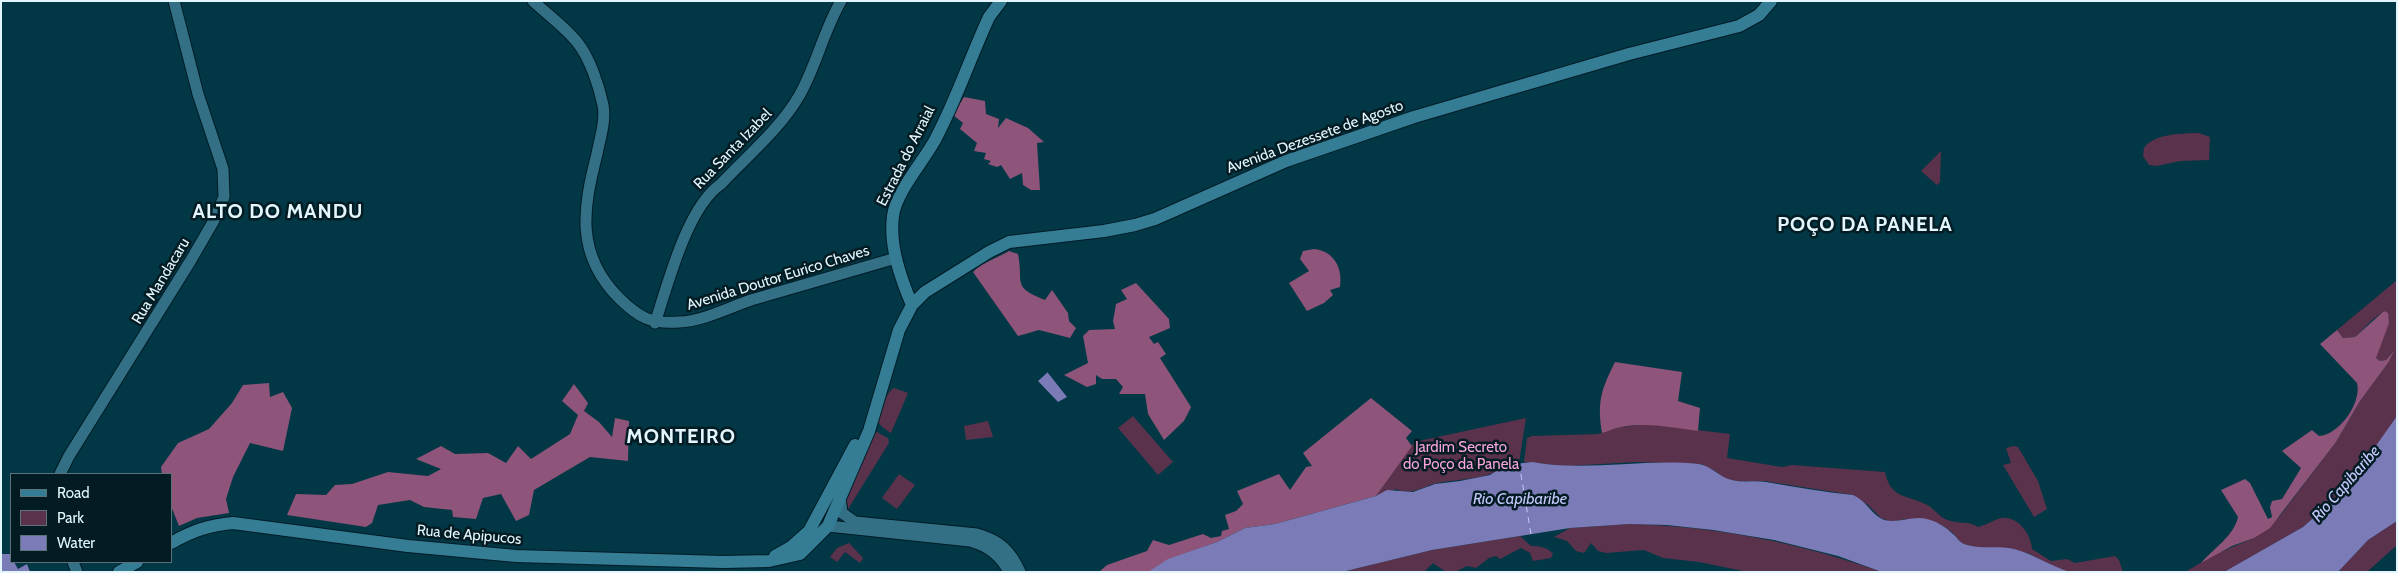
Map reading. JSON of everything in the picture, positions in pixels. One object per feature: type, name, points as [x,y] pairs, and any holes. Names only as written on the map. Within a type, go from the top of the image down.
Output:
[{"type":"main road","name":"Estrada do Arraial","points":[[912,305],[902,282],[896,258],[892,225],[896,206],[936,139],[982,32],[1001,1]]},
{"type":"main road","name":"Avenida Dezessete de Agosto","points":[[769,561],[800,554],[828,526],[870,422],[899,330],[912,305],[932,286],[1010,242],[1135,226],[1279,164],[1405,120],[1629,54],[1739,26],[1760,15],[1771,1]]},
{"type":"main road","name":"Avenida Dezessete de Agosto","points":[[769,561],[791,547],[809,530],[838,474],[870,422]]},
{"type":"main road","points":[[828,526],[838,474]]},
{"type":"main road","name":"Rua de Apipucos","points":[[172,541],[196,529],[232,523],[408,546],[516,556],[723,562],[769,561]]},
{"type":"main road","points":[[119,572],[135,563]]},
{"type":"street","name":"Rua Mandacaru","points":[[60,473],[69,456],[191,260],[213,222],[224,197],[223,169],[198,94],[174,1]]},
{"type":"street","points":[[533,1],[578,43],[586,56],[603,105],[603,130],[585,202],[585,222],[590,251],[598,269],[614,293],[635,312],[656,323]]},
{"type":"street","name":"Rua Santa Izabel","points":[[656,323],[675,262],[699,208],[712,190],[721,184],[789,112],[800,94],[824,32],[840,1]]},
{"type":"street","name":"Avenida Doutor Eurico Chaves","points":[[656,323],[691,320],[896,258]]},
{"type":"street","points":[[840,497],[842,513],[854,526],[970,541],[982,545],[995,553],[1009,572]]},
{"type":"street","points":[[828,526],[978,534],[990,537],[1003,545],[1012,555],[1020,572]]},
{"type":"green space","points":[[2199,133],[2210,137],[2209,160],[2181,161],[2156,166],[2149,165],[2143,156],[2144,148],[2148,143],[2161,137]]},
{"type":"green space","points":[[1941,151],[1940,182],[1937,185],[1921,171]]},
{"type":"green space","points":[[2397,280],[2397,416],[2372,453],[2344,491],[2303,527],[2226,571],[2185,572],[2216,554],[2254,538],[2280,516],[2336,442],[2360,401],[2388,363],[2392,353],[2386,360],[2380,361],[2376,358],[2384,311],[2355,337],[2343,338],[2337,330]]},
{"type":"green space","points":[[894,388],[908,393],[891,433],[881,426],[878,420],[880,410]]},
{"type":"green space","points":[[1133,416],[1173,462],[1158,475],[1118,428]]},
{"type":"green space","name":"Jardim Secreto do Poço da Panela","points":[[1526,418],[1519,463],[1480,477],[1433,484],[1411,491],[1396,489],[1376,496],[1414,442]]},
{"type":"green space","points":[[988,421],[993,437],[966,440],[964,426]]},
{"type":"green space","points":[[1648,424],[1730,434],[1727,458],[1782,467],[1792,465],[1885,472],[1888,481],[1896,492],[1922,502],[1948,520],[1972,524],[1978,527],[2001,518],[2007,518],[2023,527],[2032,549],[2051,561],[2067,559],[2075,563],[2115,556],[2119,560],[2123,572],[2070,572],[2054,567],[2028,553],[1973,547],[1961,543],[1953,533],[1940,524],[1904,519],[1893,522],[1881,518],[1868,505],[1853,495],[1764,481],[1725,479],[1701,464],[1635,462],[1567,466],[1524,462],[1527,438],[1532,436],[1598,434],[1620,427]]},
{"type":"green space","points":[[877,432],[888,438],[889,443],[848,509],[846,494],[873,433]]},
{"type":"green space","points":[[2018,447],[2038,481],[2047,509],[2034,517],[2003,465],[2011,463],[2006,448]]},
{"type":"green space","points":[[899,474],[915,485],[897,509],[882,498]]},
{"type":"green space","points":[[2397,521],[2397,545],[2367,572],[2338,572],[2368,540]]},
{"type":"green space","points":[[1629,524],[1661,525],[1726,532],[1789,545],[1882,572],[1748,572],[1699,562],[1663,558],[1644,550],[1606,553],[1598,551],[1591,543],[1584,553],[1576,551],[1567,541],[1554,537],[1570,528]]},
{"type":"green space","points":[[1520,536],[1531,546],[1549,550],[1553,554],[1551,558],[1533,561],[1530,553],[1521,548],[1500,559],[1496,556],[1489,558],[1476,568],[1467,566],[1455,572],[1446,572],[1433,563],[1424,572],[1342,572],[1432,550]]},
{"type":"green space","points":[[849,543],[863,558],[860,563],[845,552],[837,562],[830,557],[837,548]]},
{"type":"shaded area","points":[[964,97],[985,101],[986,114],[999,119],[998,128],[1006,118],[1028,128],[1044,142],[1037,143],[1040,190],[1031,190],[1023,185],[1022,173],[1010,179],[1001,165],[997,167],[988,164],[991,161],[984,159],[986,153],[974,151],[977,143],[960,129],[963,123],[953,115]]},
{"type":"shaded area","points":[[1321,250],[1332,257],[1338,267],[1341,280],[1340,287],[1330,290],[1333,295],[1324,303],[1307,311],[1289,283],[1309,271],[1300,259],[1303,251]]},
{"type":"shaded area","points":[[1009,251],[1018,254],[1021,283],[1027,291],[1045,300],[1052,290],[1068,313],[1069,321],[1076,328],[1070,338],[1039,330],[1018,336],[973,272]]},
{"type":"shaded area","points":[[1136,283],[1169,319],[1170,328],[1149,337],[1154,344],[1158,342],[1166,354],[1160,358],[1191,407],[1184,421],[1164,440],[1148,414],[1145,394],[1119,394],[1123,387],[1116,379],[1102,379],[1096,375],[1096,384],[1087,387],[1064,375],[1088,363],[1083,336],[1089,330],[1115,329],[1113,321],[1116,304],[1127,299],[1121,290]]},
{"type":"shaded area","points":[[2384,311],[2388,313],[2389,323],[2376,358],[2380,361],[2386,360],[2394,351],[2388,363],[2360,401],[2336,442],[2270,528],[2254,538],[2232,546],[2201,563],[2228,536],[2238,517],[2221,490],[2245,479],[2250,483],[2268,519],[2272,517],[2270,507],[2272,501],[2282,499],[2301,468],[2282,451],[2312,430],[2319,436],[2334,430],[2347,417],[2352,408],[2358,391],[2357,383],[2320,344],[2337,330],[2343,338],[2355,337]]},
{"type":"shaded area","points":[[1615,362],[1682,372],[1678,401],[1700,408],[1698,431],[1641,425],[1618,428],[1602,433],[1601,396]]},
{"type":"shaded area","points":[[269,383],[270,397],[283,392],[292,408],[283,451],[250,443],[233,477],[226,499],[229,513],[197,518],[179,526],[172,508],[172,473],[162,473],[161,467],[178,443],[209,429],[232,403],[243,385]]},
{"type":"shaded area","points":[[574,384],[588,403],[584,411],[599,422],[612,437],[615,418],[629,421],[628,461],[590,457],[534,490],[529,515],[516,521],[501,494],[483,498],[476,519],[453,517],[452,510],[424,507],[410,500],[378,505],[372,523],[366,527],[287,515],[296,494],[326,495],[335,485],[352,484],[388,472],[428,476],[441,469],[416,459],[441,446],[455,454],[488,453],[506,463],[518,446],[531,459],[570,434],[578,415],[562,401]]},
{"type":"shaded area","points":[[1371,398],[1412,431],[1406,438],[1412,446],[1376,496],[1275,524],[1245,528],[1217,542],[1181,555],[1148,572],[1099,572],[1107,565],[1147,551],[1153,540],[1169,545],[1203,534],[1211,538],[1221,536],[1222,531],[1229,529],[1225,515],[1236,511],[1243,504],[1237,491],[1279,474],[1290,490],[1306,467],[1312,466],[1303,453]]},
{"type":"water","points":[[1048,372],[1067,397],[1058,402],[1038,381]]},
{"type":"water","name":"Rio Capibaribe","points":[[2397,416],[2397,521],[2368,540],[2338,572],[2224,572],[2303,527],[2344,491]]},
{"type":"water","name":"Rio Capibaribe","points":[[1532,462],[1573,466],[1657,463],[1699,464],[1732,480],[1762,481],[1853,495],[1862,500],[1874,514],[1887,521],[1915,518],[1930,520],[1944,527],[1964,544],[1976,547],[2014,549],[2070,572],[1882,572],[1838,556],[1774,540],[1713,530],[1667,525],[1629,524],[1570,528],[1432,550],[1342,572],[1148,572],[1168,559],[1217,542],[1245,528],[1275,524],[1376,496],[1387,490],[1413,492],[1435,484],[1490,475],[1506,465]]},
{"type":"water","points":[[1,554],[10,554],[10,563],[15,563],[18,569],[27,564],[30,572],[1,572]]},
{"type":"ferry route","points":[[1519,463],[1531,534]]},
{"type":"district","name":"ALTO DO MANDU","points":[[278,212]]},
{"type":"district","name":"POÇO DA PANELA","points":[[1865,225]]},
{"type":"district","name":"MONTEIRO","points":[[681,437]]}]
